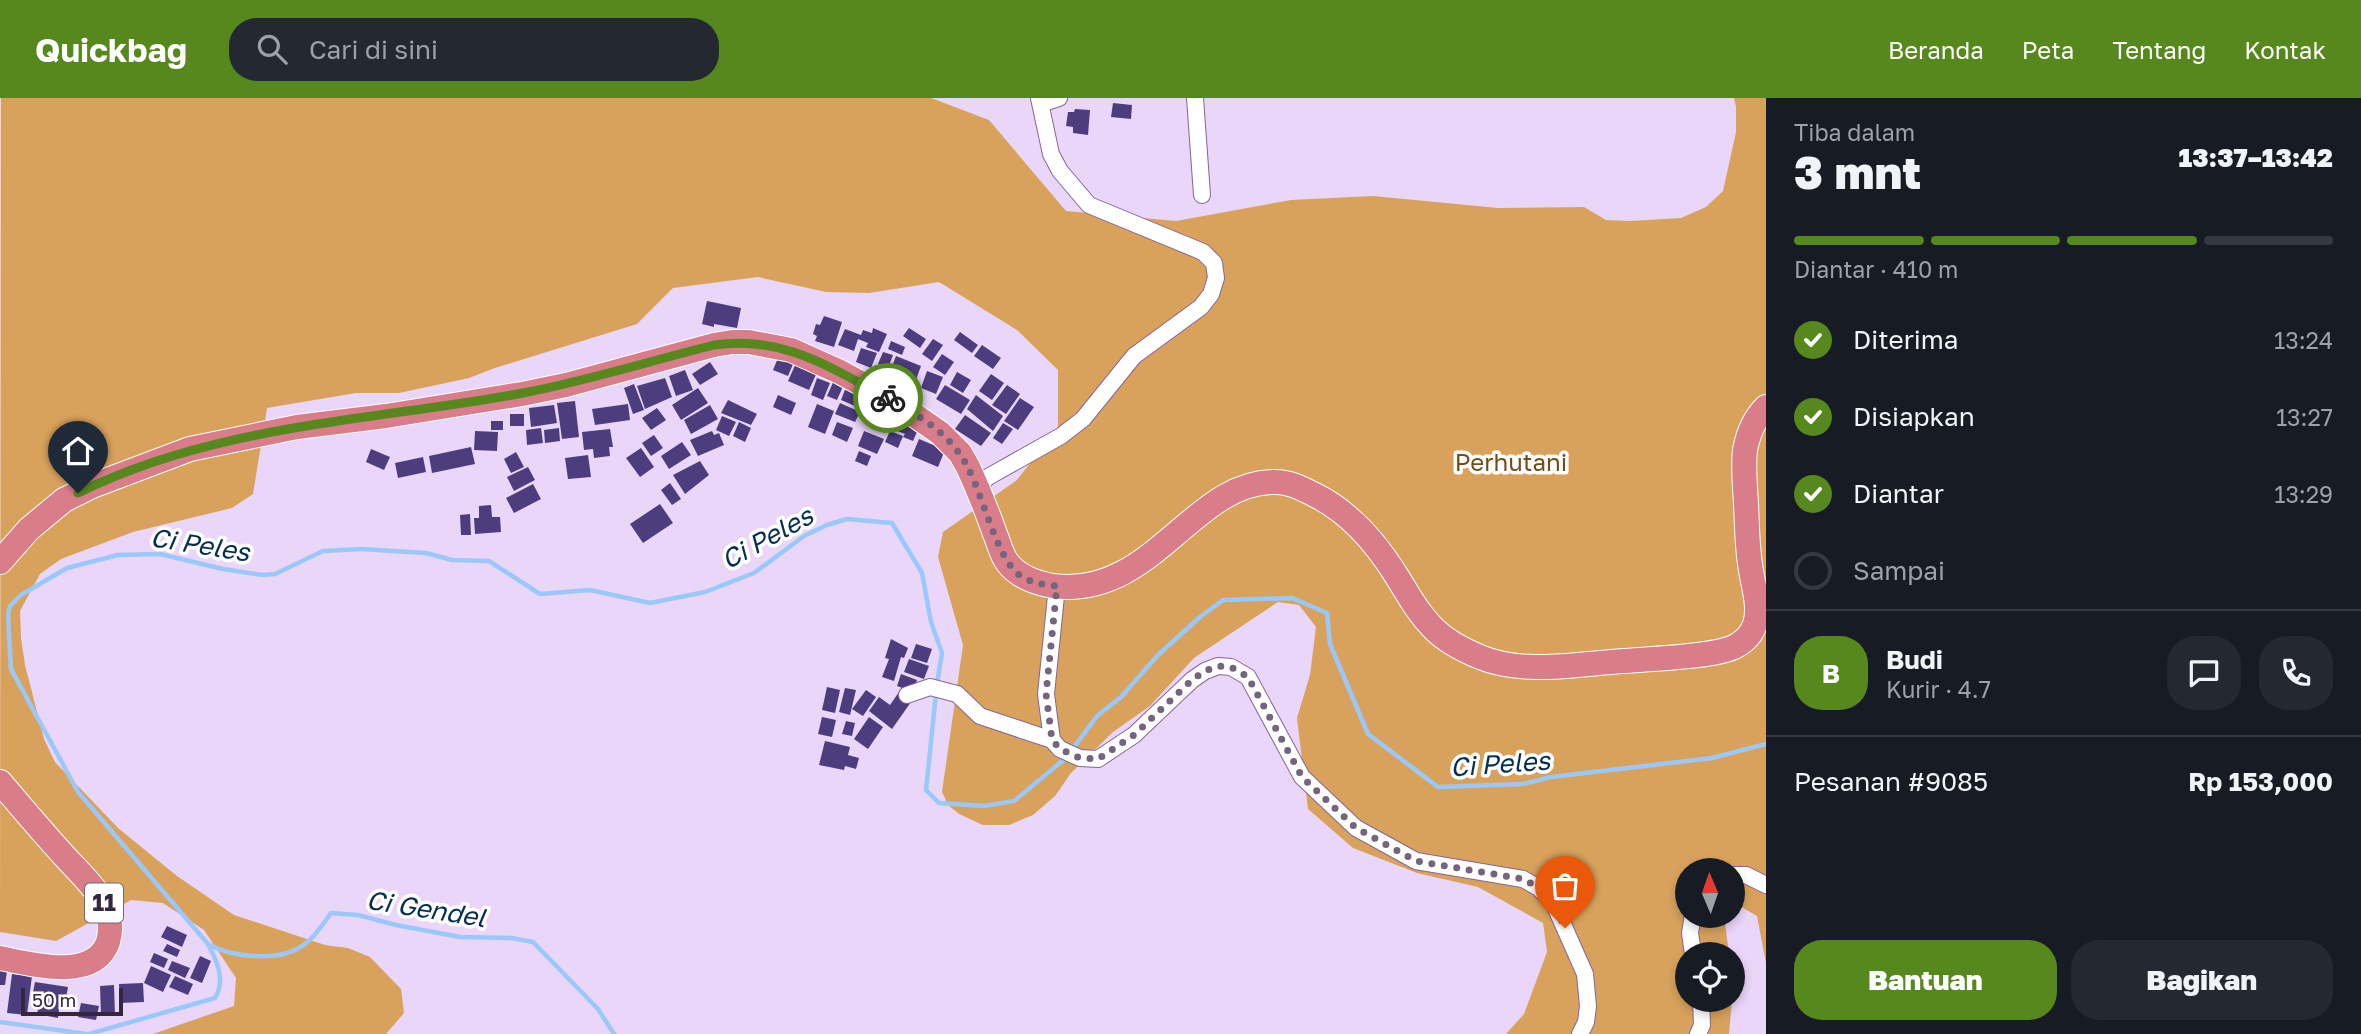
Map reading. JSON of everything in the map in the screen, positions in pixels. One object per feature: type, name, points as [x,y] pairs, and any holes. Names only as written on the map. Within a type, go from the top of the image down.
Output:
[{"type":"highway","points":[[0,562],[29,528],[64,500],[92,486],[190,449],[297,427],[522,394],[578,382],[714,345],[732,342],[762,344],[791,350],[840,372],[897,403],[950,443],[960,453],[977,487],[1005,559],[1022,577],[1040,584],[1057,586],[1093,584],[1134,566],[1231,492],[1252,485],[1276,482],[1299,487],[1341,512],[1359,528],[1395,574],[1410,600],[1446,639],[1482,658],[1502,663],[1559,666],[1724,651],[1745,640],[1756,622],[1757,608],[1749,558],[1745,449],[1755,421],[1766,407]]},
{"type":"highway","name":"11","points":[[0,782],[94,889],[107,911],[110,929],[106,947],[89,963],[78,967],[50,966],[0,958]]},
{"type":"street","points":[[977,487],[988,477],[1060,436],[1083,419],[1134,356],[1201,307],[1211,294],[1216,278],[1214,263],[1203,252],[1089,205],[1060,171],[1051,154],[1040,101],[1059,98]]},
{"type":"street","points":[[1195,98],[1202,195]]},
{"type":"street","points":[[1056,745],[1046,694],[1057,586]]},
{"type":"street","points":[[907,695],[930,687],[957,694],[980,716],[1056,745],[1080,758],[1098,759],[1134,735],[1205,671],[1218,666],[1231,667],[1248,677],[1302,777],[1356,828],[1416,861],[1523,879],[1539,888],[1554,904],[1585,974],[1588,1006],[1586,1022],[1580,1034]]},
{"type":"street","points":[[1745,876],[1766,885]]},
{"type":"street","points":[[1698,1034],[1702,1025],[1702,1012]]},
{"type":"green space","name":"Perhutani","points":[[1,98],[931,98],[989,120],[1066,211],[1176,221],[1291,200],[1373,196],[1498,208],[1584,207],[1606,220],[1630,221],[1681,218],[1706,207],[1723,191],[1736,132],[1734,98],[1766,98],[1766,963],[1757,916],[1745,909],[1745,858],[1675,858],[1675,928],[1726,928],[1727,942],[1675,942],[1675,1012],[1731,1012],[1729,1034],[1506,1034],[1524,1014],[1547,952],[1543,923],[1478,887],[1417,873],[1353,848],[1308,809],[1297,718],[1310,675],[1316,627],[1299,605],[1278,602],[1194,658],[1150,706],[1113,732],[1071,773],[1055,796],[1033,815],[1009,825],[983,825],[959,814],[948,805],[942,792],[963,645],[938,557],[943,532],[1017,480],[1058,427],[1058,370],[1017,330],[939,282],[869,293],[826,292],[758,277],[673,288],[637,324],[469,378],[399,393],[356,393],[267,408],[253,494],[232,508],[133,532],[61,559],[40,574],[20,611],[21,638],[44,739],[55,762],[118,828],[177,876],[234,915],[325,945],[348,948],[370,957],[401,989],[404,1013],[386,1034],[153,1034],[234,1006],[236,978],[204,930],[163,903],[131,900],[56,941],[0,932]]},
{"type":"building","points":[[1113,103],[1132,105],[1131,119],[1111,117]]},
{"type":"building","points":[[1075,109],[1090,110],[1088,135],[1073,133],[1073,127],[1066,126],[1068,112],[1074,112]]},
{"type":"building","points":[[707,301],[741,308],[737,328],[702,324]]},
{"type":"building","points":[[824,316],[842,322],[834,347],[815,341],[817,336],[813,334],[816,324],[820,325]]},
{"type":"building","points":[[873,328],[887,334],[879,352],[866,347],[868,343],[858,339],[854,351],[838,345],[845,329],[861,335],[863,330],[872,333]]},
{"type":"building","points":[[909,328],[926,339],[920,348],[903,336]]},
{"type":"building","points":[[960,332],[978,345],[972,353],[954,340]]},
{"type":"building","points":[[933,339],[943,345],[932,361],[922,354]]},
{"type":"building","points":[[891,341],[905,347],[902,355],[888,349]]},
{"type":"building","points":[[982,345],[1001,358],[993,369],[974,356]]},
{"type":"building","points":[[861,348],[877,353],[871,368],[856,362]]},
{"type":"building","points":[[883,352],[893,355],[888,368],[878,364]]},
{"type":"building","points":[[942,354],[954,362],[945,375],[933,367]]},
{"type":"building","points":[[896,356],[921,366],[913,388],[899,383],[901,379],[889,374]]},
{"type":"building","points":[[778,358],[793,364],[788,376],[773,370]]},
{"type":"building","points":[[797,361],[818,370],[809,390],[788,381]]},
{"type":"building","points":[[710,362],[718,374],[700,385],[692,374]]},
{"type":"building","points":[[685,370],[693,390],[676,396],[669,376]]},
{"type":"building","points":[[927,371],[943,377],[936,394],[921,388]]},
{"type":"building","points":[[957,372],[971,380],[963,393],[950,385]]},
{"type":"building","points":[[991,374],[1004,383],[992,400],[979,391]]},
{"type":"building","points":[[665,378],[672,397],[645,409],[637,386]]},
{"type":"building","points":[[817,378],[830,383],[823,400],[811,395]]},
{"type":"building","points":[[835,378],[845,382],[837,400],[827,396]]},
{"type":"building","points":[[634,384],[644,410],[633,414],[624,388]]},
{"type":"building","points":[[945,385],[970,400],[961,414],[936,399]]},
{"type":"building","points":[[1007,385],[1020,394],[1006,414],[992,405]]},
{"type":"building","points":[[846,387],[868,396],[862,409],[841,400]]},
{"type":"building","points":[[698,388],[708,403],[681,420],[672,405]]},
{"type":"building","points":[[778,395],[796,403],[791,415],[773,407]]},
{"type":"building","points":[[976,395],[1003,416],[993,431],[967,409]]},
{"type":"building","points":[[1020,398],[1034,407],[1018,430],[1004,421]]},
{"type":"building","points":[[870,399],[895,409],[885,433],[873,427],[876,420],[863,415]]},
{"type":"building","points":[[728,400],[757,414],[751,425],[721,413]]},
{"type":"building","points":[[575,401],[579,437],[562,439],[557,403]]},
{"type":"building","points":[[840,403],[860,412],[855,422],[835,414]]},
{"type":"building","points":[[628,404],[630,420],[595,425],[592,409]]},
{"type":"building","points":[[817,404],[834,411],[825,434],[808,427]]},
{"type":"building","points":[[554,405],[557,423],[531,427],[529,408]]},
{"type":"building","points":[[710,405],[718,419],[691,434],[684,420]]},
{"type":"building","points":[[657,408],[666,420],[651,430],[642,418]]},
{"type":"building","points":[[896,412],[920,425],[913,441],[903,437],[905,434],[890,428]]},
{"type":"building","points":[[510,414],[524,414],[524,426],[510,426]]},
{"type":"building","points":[[965,415],[991,433],[981,446],[955,429]]},
{"type":"building","points":[[722,416],[736,422],[729,436],[716,430]]},
{"type":"building","points":[[491,421],[503,421],[503,430],[491,430]]},
{"type":"building","points":[[739,422],[751,428],[745,442],[733,436]]},
{"type":"building","points":[[837,422],[853,428],[847,442],[832,435]]},
{"type":"building","points":[[1003,423],[1013,429],[1002,444],[993,438]]},
{"type":"building","points":[[541,428],[543,443],[527,445],[526,430]]},
{"type":"building","points":[[559,428],[560,441],[545,443],[544,430]]},
{"type":"building","points":[[610,429],[613,447],[609,447],[610,456],[594,458],[593,449],[584,450],[582,432]]},
{"type":"building","points":[[475,431],[498,432],[497,451],[474,450]]},
{"type":"building","points":[[712,431],[714,435],[719,433],[724,445],[698,456],[690,440]]},
{"type":"building","points":[[864,431],[884,439],[877,454],[858,446]]},
{"type":"building","points":[[890,431],[903,436],[898,448],[885,442]]},
{"type":"building","points":[[654,435],[663,448],[651,456],[642,443]]},
{"type":"building","points":[[919,439],[945,450],[938,467],[912,456]]},
{"type":"building","points":[[682,442],[691,455],[669,469],[661,456]]},
{"type":"building","points":[[471,447],[475,464],[432,473],[429,456]]},
{"type":"building","points":[[641,448],[654,467],[640,477],[626,458]]},
{"type":"building","points":[[371,449],[390,457],[384,470],[366,462]]},
{"type":"building","points":[[859,451],[871,456],[867,466],[855,461]]},
{"type":"building","points":[[516,452],[524,467],[511,473],[504,459]]},
{"type":"building","points":[[588,455],[591,477],[568,479],[565,458]]},
{"type":"building","points":[[423,457],[426,472],[398,478],[395,463]]},
{"type":"building","points":[[700,461],[709,475],[685,494],[673,475]]},
{"type":"building","points":[[528,467],[535,480],[514,491],[507,477]]},
{"type":"building","points":[[670,483],[681,499],[672,505],[661,490]]},
{"type":"building","points":[[533,484],[541,499],[514,513],[506,498]]},
{"type":"building","points":[[660,504],[673,523],[643,543],[630,524]]},
{"type":"building","points":[[491,505],[492,517],[500,517],[501,532],[475,534],[474,518],[479,518],[479,506]]},
{"type":"building","points":[[470,514],[471,535],[461,535],[460,515]]},
{"type":"building","points":[[891,639],[908,648],[904,658],[901,657],[894,681],[882,677],[889,659],[885,658]]},
{"type":"building","points":[[916,644],[932,649],[927,663],[911,658]]},
{"type":"building","points":[[909,659],[929,666],[924,679],[904,672]]},
{"type":"building","points":[[901,674],[917,680],[913,692],[897,686]]},
{"type":"building","points":[[827,687],[840,690],[835,713],[822,710]]},
{"type":"building","points":[[845,688],[856,690],[850,715],[839,712]]},
{"type":"building","points":[[866,690],[876,697],[863,716],[852,709]]},
{"type":"building","points":[[899,692],[911,702],[892,729],[869,711],[879,697],[890,705]]},
{"type":"building","points":[[822,717],[836,720],[832,737],[818,734]]},
{"type":"building","points":[[869,717],[883,727],[868,749],[854,739]]},
{"type":"building","points":[[846,721],[855,723],[852,736],[842,734]]},
{"type":"building","points":[[825,741],[850,747],[848,755],[859,758],[856,769],[845,766],[844,770],[819,765]]},
{"type":"building","points":[[167,926],[187,935],[182,947],[161,937]]},
{"type":"building","points":[[167,944],[180,950],[177,957],[163,951]]},
{"type":"building","points":[[154,953],[168,959],[164,968],[150,962]]},
{"type":"building","points":[[200,956],[211,961],[202,983],[190,978]]},
{"type":"building","points":[[172,961],[190,968],[185,978],[168,970]]},
{"type":"building","points":[[151,966],[171,975],[163,992],[144,983]]},
{"type":"building","points":[[0,970],[7,971],[5,985],[0,985]]},
{"type":"building","points":[[12,974],[32,976],[27,1015],[7,1013]]},
{"type":"building","points":[[175,976],[193,984],[188,995],[169,987]]},
{"type":"building","points":[[35,982],[68,987],[65,1003],[60,1003],[58,1018],[37,1014],[40,999],[32,998]]},
{"type":"building","points":[[143,983],[144,1002],[120,1003],[119,984]]},
{"type":"building","points":[[114,985],[115,1015],[101,1016],[100,986]]},
{"type":"building","points":[[81,1003],[99,1006],[96,1020],[78,1017]]},
{"type":"waterway","name":"Ci Peles","points":[[89,1034],[215,998],[220,977],[208,944],[78,792],[11,669],[8,615],[10,606],[21,595],[67,568],[118,555],[160,554],[262,575],[275,574],[323,551],[361,549],[426,553],[452,560],[489,561],[540,594],[590,590],[650,603],[705,592],[754,573],[804,536],[827,525],[847,519],[892,523],[922,573],[931,622],[942,653],[937,684]]},
{"type":"waterway","name":"Ci Peles","points":[[1072,750],[1097,716],[1121,697],[1158,655],[1223,600],[1292,598],[1327,613],[1330,644],[1368,734],[1438,787],[1523,784],[1551,777],[1712,758],[1766,744]]},
{"type":"waterway","name":"Ci Peles","points":[[936,693],[926,790],[939,803],[984,806],[1014,801],[1067,757]]},
{"type":"waterway","name":"Ci Gendel","points":[[210,945],[241,955],[288,953],[307,942],[331,913],[358,915],[460,937],[512,938],[533,942],[598,1009],[614,1034]]},
{"type":"waterway","name":"Ci Peles","points":[[0,1022],[86,1034]]},
{"type":"way so far","points":[[888,398],[922,419],[960,453],[977,487],[1005,559],[1013,569],[1022,577],[1040,584],[1057,586],[1046,694],[1052,740],[1060,749],[1080,758],[1098,759],[1134,735],[1205,671],[1218,666],[1231,667],[1248,677],[1302,777],[1356,828],[1416,861],[1523,879],[1539,888],[1554,904],[1565,928]]},
{"type":"route","points":[[78,493],[190,449],[297,427],[522,394],[732,342],[749,342],[791,350],[888,398]]}]
